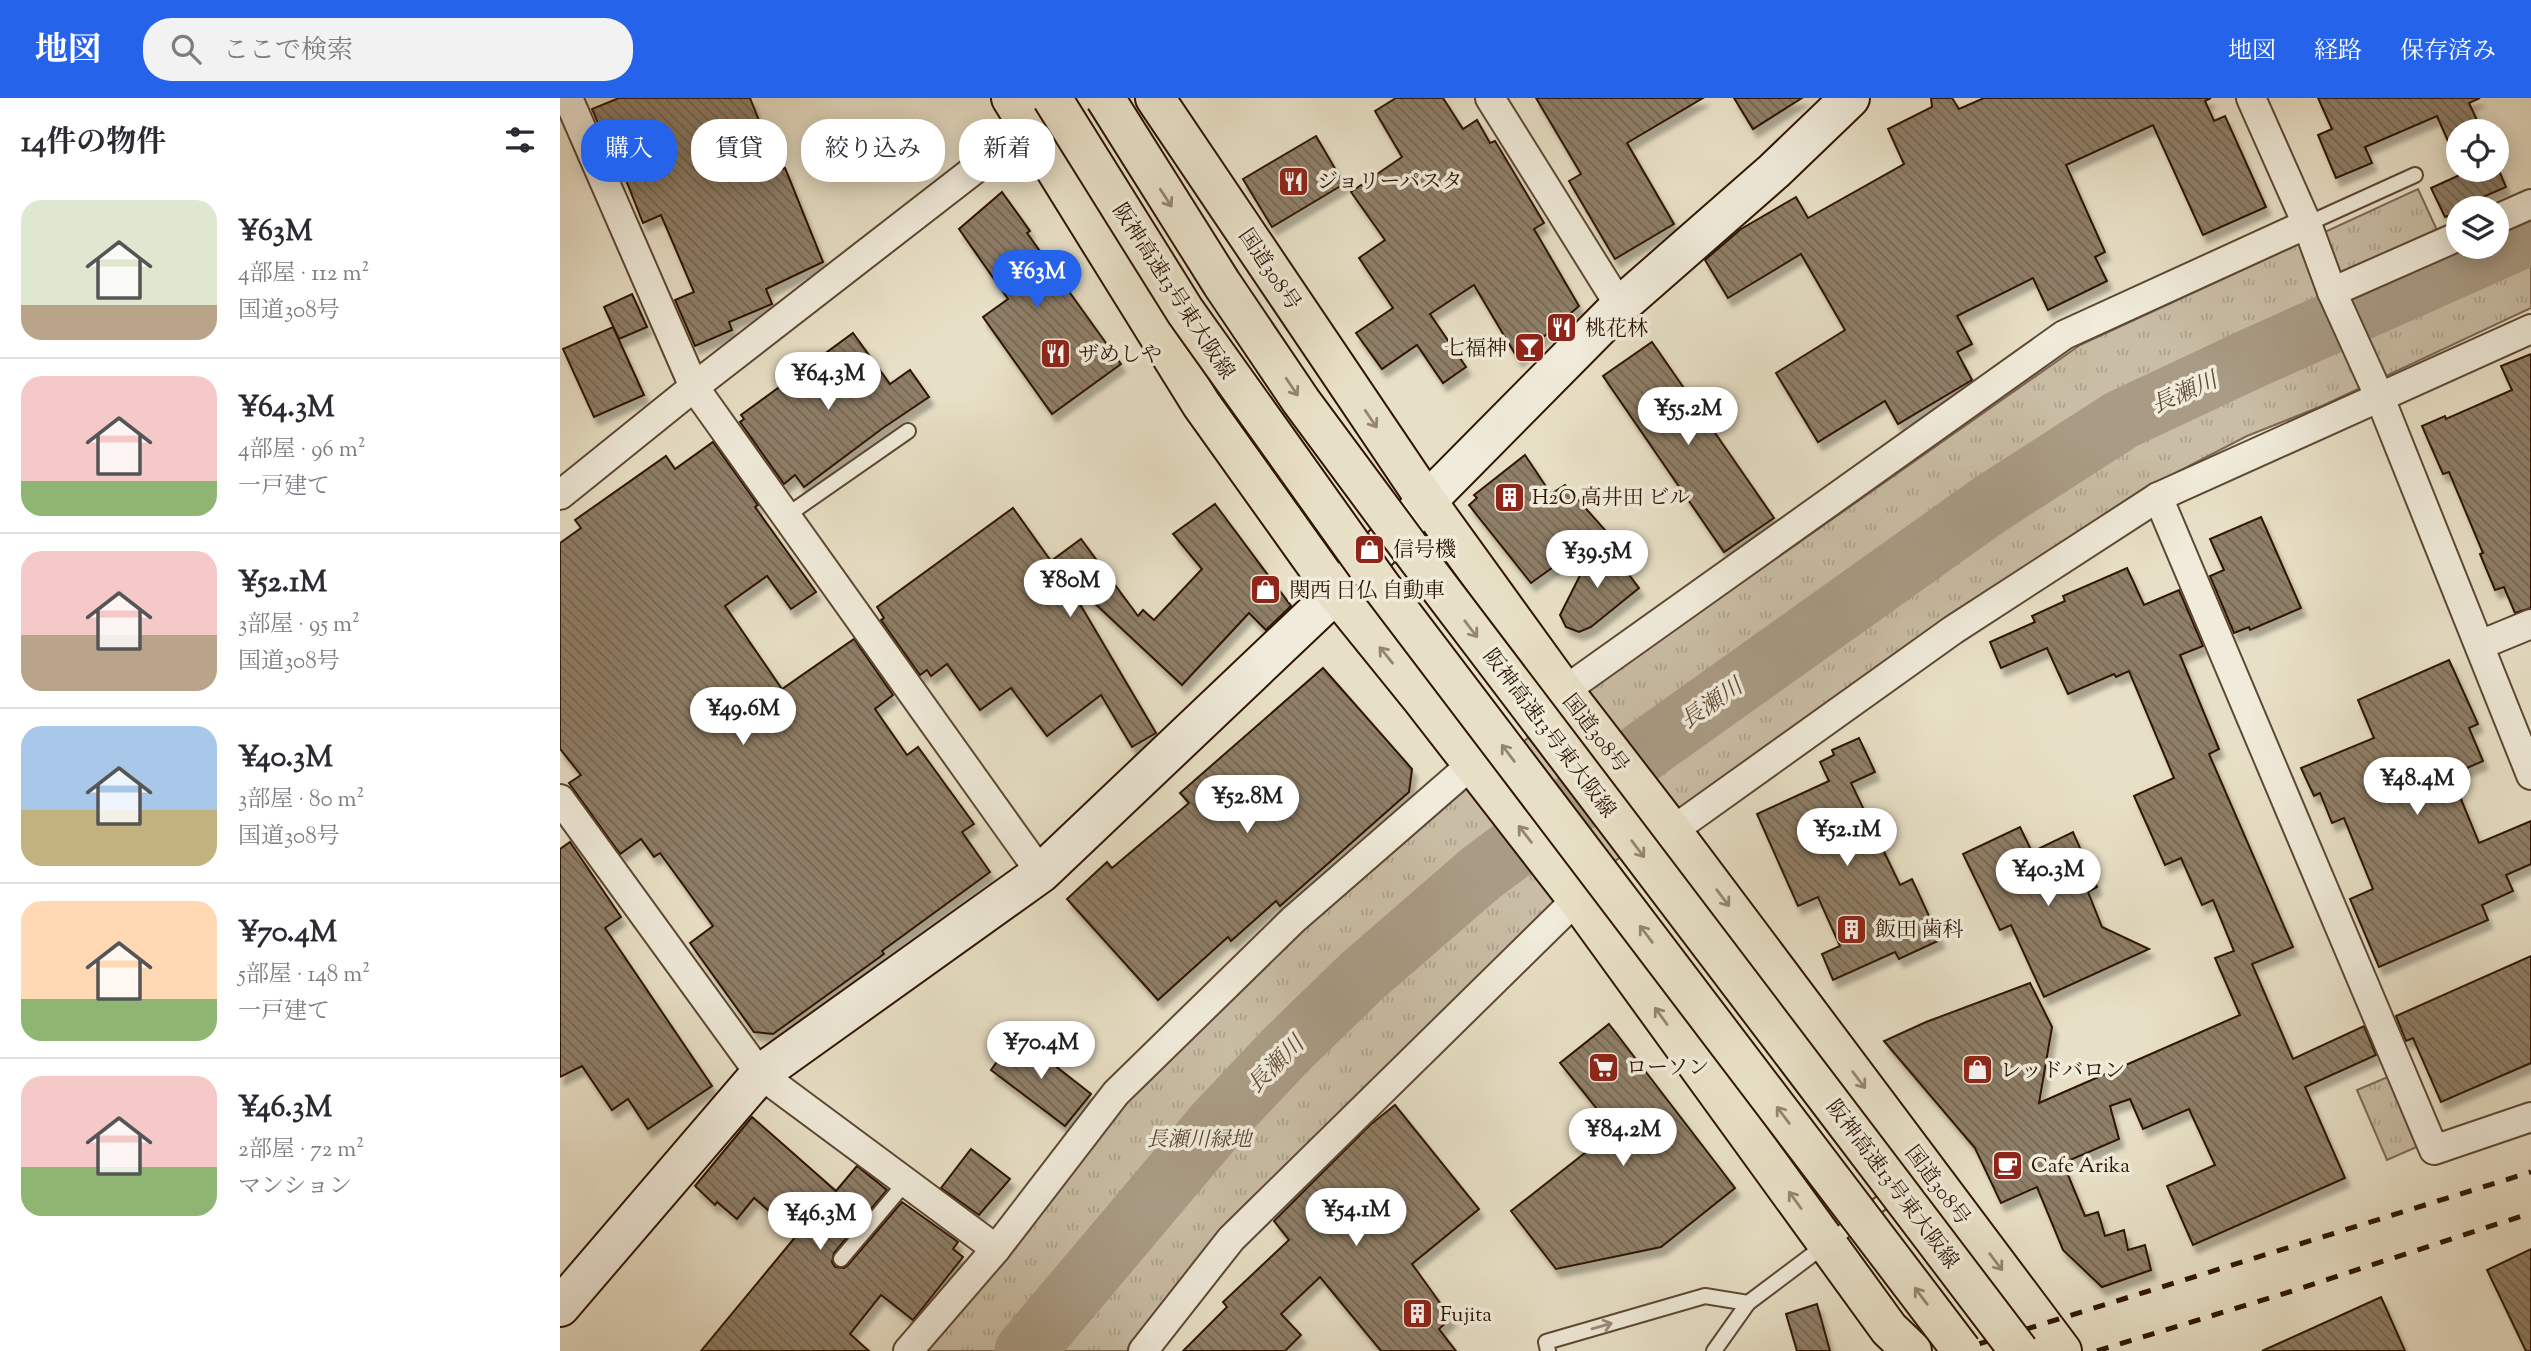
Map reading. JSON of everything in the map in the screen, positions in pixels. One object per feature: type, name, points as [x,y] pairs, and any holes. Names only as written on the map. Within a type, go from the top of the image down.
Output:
[{"type":"highway","name":"阪神高速13号東大阪線","points":[[1052,98],[1185,312],[1381,586],[1962,1351]]},
{"type":"highway","name":"阪神高速13号東大阪線","points":[[1105,98],[1215,273],[1317,422],[2019,1351]]},
{"type":"highway","name":"国道308号","points":[[1155,98],[1426,500],[1564,691],[1672,831],[1914,1171],[2062,1351]]},
{"type":"highway","points":[[1019,113],[1200,404],[1336,593],[1577,899],[1889,1329],[1912,1351]]},
{"type":"street","points":[[568,98],[694,387],[1041,873]]},
{"type":"street","points":[[1490,98],[1619,306]]},
{"type":"street","points":[[560,1307],[760,1074],[1041,873],[1336,593],[1619,306],[1774,172],[1848,98]]},
{"type":"street","points":[[2251,98],[2379,398],[2531,775]]},
{"type":"street","points":[[560,495],[694,387],[1019,113]]},
{"type":"street","points":[[2509,214],[2531,204]]},
{"type":"street","points":[[1564,691],[2064,335],[2307,224]]},
{"type":"street","points":[[2334,296],[2446,242]]},
{"type":"street","points":[[1672,831],[1953,630],[2158,497],[2531,329]]},
{"type":"street","points":[[2158,497],[2434,1150],[2531,1117]]},
{"type":"street","points":[[2480,645],[2531,624]]},
{"type":"street","points":[[908,1351],[996,1249],[1116,1093],[1293,920],[1471,765]]},
{"type":"street","points":[[560,799],[760,1074],[996,1249]]},
{"type":"street","points":[[1143,1351],[1231,1239],[1577,899]]},
{"type":"lane","points":[[2307,224],[2415,175]]},
{"type":"lane","points":[[786,516],[908,431]]},
{"type":"lane","points":[[1714,1351],[1748,1303],[1881,1203],[1914,1171]]},
{"type":"lane","points":[[841,1259],[906,1182]]},
{"type":"lane","points":[[1548,1351],[1546,1342],[1705,1296],[1748,1303]]},
{"type":"green space","name":"長瀬川緑地","points":[[2418,189],[2446,250],[2446,259],[2509,259],[2509,226],[2531,217],[2531,308],[2322,406],[2247,436],[2152,485],[1558,901],[1137,1337],[1127,1351],[924,1351],[1126,1095],[1306,928],[1480,777],[1572,702],[2080,345]]},
{"type":"green space","points":[[2390,1076],[2419,1146],[2387,1160],[2357,1090]]},
{"type":"building","points":[[619,98],[750,98],[758,119],[691,119],[691,182],[787,182],[787,173],[823,262],[766,289],[772,304],[729,322],[732,330],[695,346],[675,300],[694,292],[661,215],[643,223],[627,182],[677,182],[677,119],[596,119],[592,109]]},
{"type":"building","points":[[1396,98],[1443,98],[1463,129],[1477,120],[1490,143],[1495,141],[1544,223],[1534,229],[1579,306],[1518,359],[1474,285],[1430,314],[1466,367],[1443,383],[1417,345],[1382,369],[1356,333],[1393,308],[1359,258],[1385,240],[1351,192],[1402,157],[1375,111]]},
{"type":"building","points":[[1536,98],[1703,98],[1627,143],[1674,224],[1615,259],[1569,181],[1581,174]]},
{"type":"building","points":[[1734,98],[1802,98],[1753,129]]},
{"type":"building","points":[[1931,98],[1952,98],[1959,109],[1984,98],[2211,98],[2205,101],[2214,121],[2225,116],[2266,207],[2203,235],[2153,125],[2066,165],[2105,252],[2095,257],[2107,281],[2048,310],[2033,278],[1957,316],[1972,344],[1957,352],[1972,380],[1898,424],[1885,401],[1818,442],[1776,373],[1845,330],[1801,254],[1728,298],[1705,260],[1741,229],[1796,197],[1808,218],[1904,164],[1888,129],[1932,107]]},
{"type":"building","points":[[2318,98],[2480,98],[2469,103],[2476,119],[2446,119],[2446,136],[2437,116],[2365,147],[2372,163],[2336,178],[2318,135],[2332,129]]},
{"type":"building","name":"ジョリーパスタ","points":[[1316,136],[1344,184],[1272,227],[1243,179]]},
{"type":"building","points":[[2446,181],[2504,182],[2506,187],[2485,196],[2446,196],[2445,217],[2431,188]]},
{"type":"building","points":[[1002,192],[1030,231],[1027,233],[1121,364],[1052,414],[983,317],[1008,299],[959,229]]},
{"type":"building","points":[[632,294],[647,327],[619,339],[604,307]]},
{"type":"building","points":[[613,327],[644,395],[594,417],[563,349]]},
{"type":"building","points":[[853,333],[890,384],[910,370],[929,397],[804,487],[795,475],[784,484],[740,422],[744,419],[741,415]]},
{"type":"building","points":[[1652,342],[1774,518],[1724,552],[1603,376]]},
{"type":"building","points":[[2531,354],[2531,608],[2515,613],[2504,587],[2495,590],[2480,554],[2483,553],[2449,472],[2443,474],[2422,426],[2445,416],[2446,419],[2512,390],[2501,366]]},
{"type":"building","points":[[713,442],[758,505],[755,507],[816,592],[791,609],[767,576],[725,606],[782,689],[854,639],[893,695],[875,709],[907,755],[918,747],[974,824],[962,832],[990,872],[882,951],[884,954],[773,1034],[754,1032],[690,943],[713,926],[660,853],[654,857],[641,839],[620,854],[569,783],[581,775],[560,749],[560,543],[581,528],[575,520],[666,456],[675,469]]},
{"type":"building","points":[[1525,455],[1551,494],[1565,485],[1605,530],[1531,583],[1469,505],[1477,498],[1474,495]]},
{"type":"building","points":[[1215,504],[1291,606],[1266,630],[1249,613],[1182,685],[1061,572],[1156,733],[1132,747],[1101,695],[1047,736],[1011,688],[980,710],[947,664],[931,676],[927,670],[920,675],[881,620],[884,618],[877,607],[1013,508],[1051,561],[1081,539],[1138,616],[1143,610],[1154,620],[1202,569],[1173,534]]},
{"type":"building","points":[[2261,517],[2301,608],[2250,630],[2249,627],[2234,633],[2210,576],[2224,570],[2210,539]]},
{"type":"building","points":[[1600,536],[1639,588],[1591,627],[1579,632],[1566,627],[1560,615]]},
{"type":"building","points":[[2127,568],[2144,605],[2179,590],[2203,646],[2180,655],[2219,749],[2209,754],[2293,947],[2252,964],[2293,1059],[2364,1026],[2376,1055],[2305,1087],[2345,1178],[2193,1245],[2167,1186],[2215,1165],[2189,1109],[2143,1129],[2130,1099],[2110,1106],[2119,1139],[2063,1163],[2085,1216],[2098,1212],[2105,1236],[2124,1230],[2128,1250],[2145,1245],[2151,1270],[2102,1287],[2063,1250],[2037,1187],[2001,1203],[1975,1148],[1884,1041],[1926,1022],[2030,983],[2052,1027],[2039,1103],[2240,1015],[2215,958],[2234,951],[2213,900],[2202,905],[2181,858],[2165,865],[2134,796],[2174,778],[2129,671],[2116,677],[2114,674],[2068,694],[2047,648],[2001,668],[1990,642],[2035,622],[2032,616],[2065,601],[2063,596]]},
{"type":"building","points":[[2449,660],[2478,724],[2469,728],[2483,761],[2451,775],[2479,843],[2531,821],[2531,864],[2506,875],[2513,891],[2482,905],[2488,920],[2379,967],[2350,899],[2373,889],[2344,818],[2332,823],[2320,793],[2314,796],[2301,768],[2374,738],[2358,700]]},
{"type":"building","points":[[1323,668],[1412,769],[1409,792],[1280,906],[1276,901],[1231,941],[1228,937],[1158,1000],[1067,899],[1107,862],[1112,868],[1189,803],[1180,793]]},
{"type":"building","points":[[1859,738],[1875,772],[1851,783],[1900,885],[1912,879],[1940,940],[1899,959],[1895,952],[1833,980],[1822,954],[1840,946],[1818,897],[1798,906],[1757,814],[1829,781],[1820,762],[1834,755],[1832,750]]},
{"type":"building","points":[[2020,827],[2032,852],[2073,832],[2097,887],[2088,892],[2102,927],[2149,949],[2044,997],[2011,925],[2000,930],[1963,854]]},
{"type":"building","points":[[570,842],[621,917],[605,928],[712,1086],[648,1129],[628,1099],[612,1110],[582,1066],[560,1077],[560,849]]},
{"type":"building","points":[[2531,956],[2531,1063],[2441,1102],[2413,1038],[2406,1041],[2396,1016]]},
{"type":"building","points":[[1609,1024],[1735,1188],[1661,1247],[1556,1269],[1511,1211],[1614,1130],[1560,1063]]},
{"type":"building","points":[[1016,1035],[1091,1094],[1065,1126],[991,1070]]},
{"type":"building","points":[[1395,1105],[1479,1209],[1412,1264],[1451,1318],[1439,1329],[1456,1351],[1381,1351],[1320,1277],[1281,1314],[1301,1335],[1285,1351],[1183,1351],[1227,1307],[1223,1302],[1289,1240],[1274,1221],[1370,1125]]},
{"type":"building","points":[[752,1117],[836,1191],[857,1166],[887,1190],[834,1253],[832,1262],[835,1267],[844,1268],[848,1265],[902,1202],[958,1242],[953,1249],[963,1257],[913,1320],[881,1295],[850,1334],[869,1351],[701,1351],[797,1235],[754,1198],[737,1219],[717,1202],[715,1205],[695,1186]]},
{"type":"building","points":[[971,1149],[1010,1179],[979,1215],[941,1188]]},
{"type":"building","points":[[2531,1249],[2531,1351],[2526,1351],[2487,1270]]},
{"type":"building","points":[[2381,1297],[2405,1351],[2262,1351]]},
{"type":"building","points":[[1817,1304],[1830,1351],[1797,1351],[1786,1314]]},
{"type":"waterway","name":"長瀬川","points":[[1025,1351],[1217,1123],[1286,1050],[1361,977],[1481,873],[1651,746],[1989,505],[2121,420],[2531,234]]},
{"type":"railway","points":[[1956,1351],[2531,1172]]},
{"type":"railway","points":[[2097,1351],[2531,1213]]},
{"type":"place","name":"ジョリーパスタ","points":[[1294,181]]},
{"type":"place","name":"桃花林","points":[[1562,328]]},
{"type":"place","name":"七福神","points":[[1530,348]]},
{"type":"place","name":"ザめしや","points":[[1055,354]]},
{"type":"place","name":"H2O 高井田 ビル","points":[[1509,497]]},
{"type":"place","name":"信号機","points":[[1370,549]]},
{"type":"place","name":"関西 日仏 自動車","points":[[1266,590]]},
{"type":"place","name":"飯田 歯科","points":[[1852,929]]},
{"type":"place","name":"ローソン","points":[[1603,1067]]},
{"type":"place","name":"レッドバロン","points":[[1977,1070]]},
{"type":"place","name":"Cafe Arika","points":[[2008,1165]]},
{"type":"place","name":"Fujita","points":[[1417,1314]]}]
